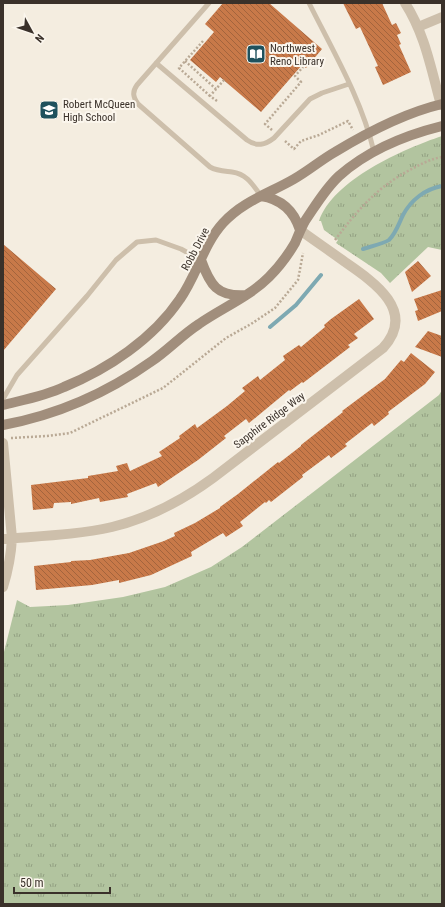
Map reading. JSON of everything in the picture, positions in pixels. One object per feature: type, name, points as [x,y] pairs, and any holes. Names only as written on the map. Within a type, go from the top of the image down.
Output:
[{"type":"street","points":[[405,3],[418,26],[425,45],[441,104]]},
{"type":"street","points":[[418,26],[442,17]]},
{"type":"street","name":"Robb Drive","points":[[3,405],[63,388],[84,378],[127,352],[148,335],[165,319],[180,299],[213,236],[224,222],[243,206],[296,178],[334,152],[370,133],[404,117],[441,104]]},
{"type":"street","points":[[3,425],[25,421],[73,405],[120,382],[153,361],[187,332],[201,322],[248,295],[270,277],[295,243],[300,230],[322,195],[340,176],[355,164],[374,153],[401,140],[442,126]]},
{"type":"street","points":[[261,196],[270,198],[282,204],[295,218],[300,230]]},
{"type":"street","name":"Sapphire Ridge Way","points":[[7,539],[84,532],[113,526],[140,518],[166,507],[192,493],[213,478],[383,348],[389,341],[395,326],[396,315],[392,304],[371,280],[300,230]]},
{"type":"street","points":[[201,260],[211,283],[217,289],[225,294],[236,296],[248,295]]},
{"type":"street","points":[[3,587],[8,572],[6,440]]},
{"type":"lane","points":[[209,3],[133,90],[134,99],[210,167],[216,170],[242,175],[252,184],[261,196]]},
{"type":"lane","points":[[309,3],[349,84],[370,133],[374,153]]},
{"type":"lane","points":[[156,63],[247,140],[257,145],[268,143],[274,138],[310,100],[322,93],[349,84]]},
{"type":"lane","points":[[3,399],[17,375],[87,296],[116,260],[138,242],[156,240],[181,249],[201,260]]},
{"type":"path","points":[[203,41],[179,68],[222,106]]},
{"type":"path","points":[[185,61],[217,89]]},
{"type":"path","points":[[271,134],[274,131],[265,124],[301,82],[295,76],[303,67]]},
{"type":"path","points":[[210,96],[224,80]]},
{"type":"path","points":[[285,141],[294,149],[301,141],[319,135],[348,121],[353,130]]},
{"type":"path","points":[[335,240],[364,205],[382,188],[394,179],[417,166],[442,157]]},
{"type":"path","points":[[6,440],[70,433],[163,388],[226,338],[275,308],[298,280],[303,253]]},
{"type":"green space","points":[[442,136],[442,250],[428,247],[390,283],[381,273],[336,243],[338,240],[324,230],[321,221],[319,221],[327,206],[339,192],[371,168],[408,149]]},
{"type":"green space","points":[[442,390],[442,904],[3,904],[3,653],[17,600],[30,607],[68,605],[123,597],[165,587],[211,567],[242,547],[439,395]]},
{"type":"building","name":"Northwest Reno Library","points":[[223,3],[269,3],[322,49],[306,68],[302,65],[261,112],[220,77],[216,82],[190,60],[214,32],[205,24]]},
{"type":"building","points":[[343,3],[382,3],[392,25],[396,23],[401,33],[397,35],[401,44],[399,45],[411,72],[383,85],[375,67],[378,66],[360,27],[356,29]]},
{"type":"building","points":[[3,244],[56,289],[3,351]]},
{"type":"building","points":[[418,261],[431,276],[412,292],[405,272]]},
{"type":"building","points":[[442,290],[442,311],[418,321],[415,311],[418,310],[414,299]]},
{"type":"building","points":[[359,299],[374,319],[354,334],[358,338],[348,345],[350,347],[303,383],[302,382],[290,391],[289,390],[249,423],[246,419],[224,436],[226,438],[198,460],[158,487],[156,483],[127,494],[128,497],[100,502],[99,498],[71,504],[71,502],[54,503],[53,508],[33,510],[31,485],[88,478],[88,476],[118,471],[116,466],[127,463],[130,471],[162,456],[159,452],[180,438],[179,436],[195,424],[197,428],[227,406],[245,391],[242,388],[258,376],[260,380],[285,360],[283,356],[299,345],[301,347],[325,327],[324,325],[331,319]]},
{"type":"building","points":[[428,331],[442,336],[442,357],[415,347]]},
{"type":"building","points":[[411,353],[435,372],[425,384],[388,412],[389,414],[374,426],[372,423],[345,444],[347,446],[331,458],[329,455],[302,475],[303,477],[271,502],[269,500],[266,503],[265,502],[240,522],[243,526],[226,537],[223,533],[191,552],[192,556],[151,575],[119,583],[119,580],[92,585],[36,590],[34,566],[90,560],[129,553],[175,536],[174,533],[195,523],[220,508],[278,462],[279,463],[301,446],[343,412],[342,411],[385,379],[401,360],[404,362]]},
{"type":"waterway","points":[[363,249],[389,240],[406,210],[414,200],[424,193],[436,187],[442,186]]},
{"type":"waterway","points":[[270,327],[296,305],[321,275]]},
{"type":"place","name":"Northwest Reno Library","points":[[256,54]]},
{"type":"place","name":"Robert McQueen High School","points":[[49,110]]}]
